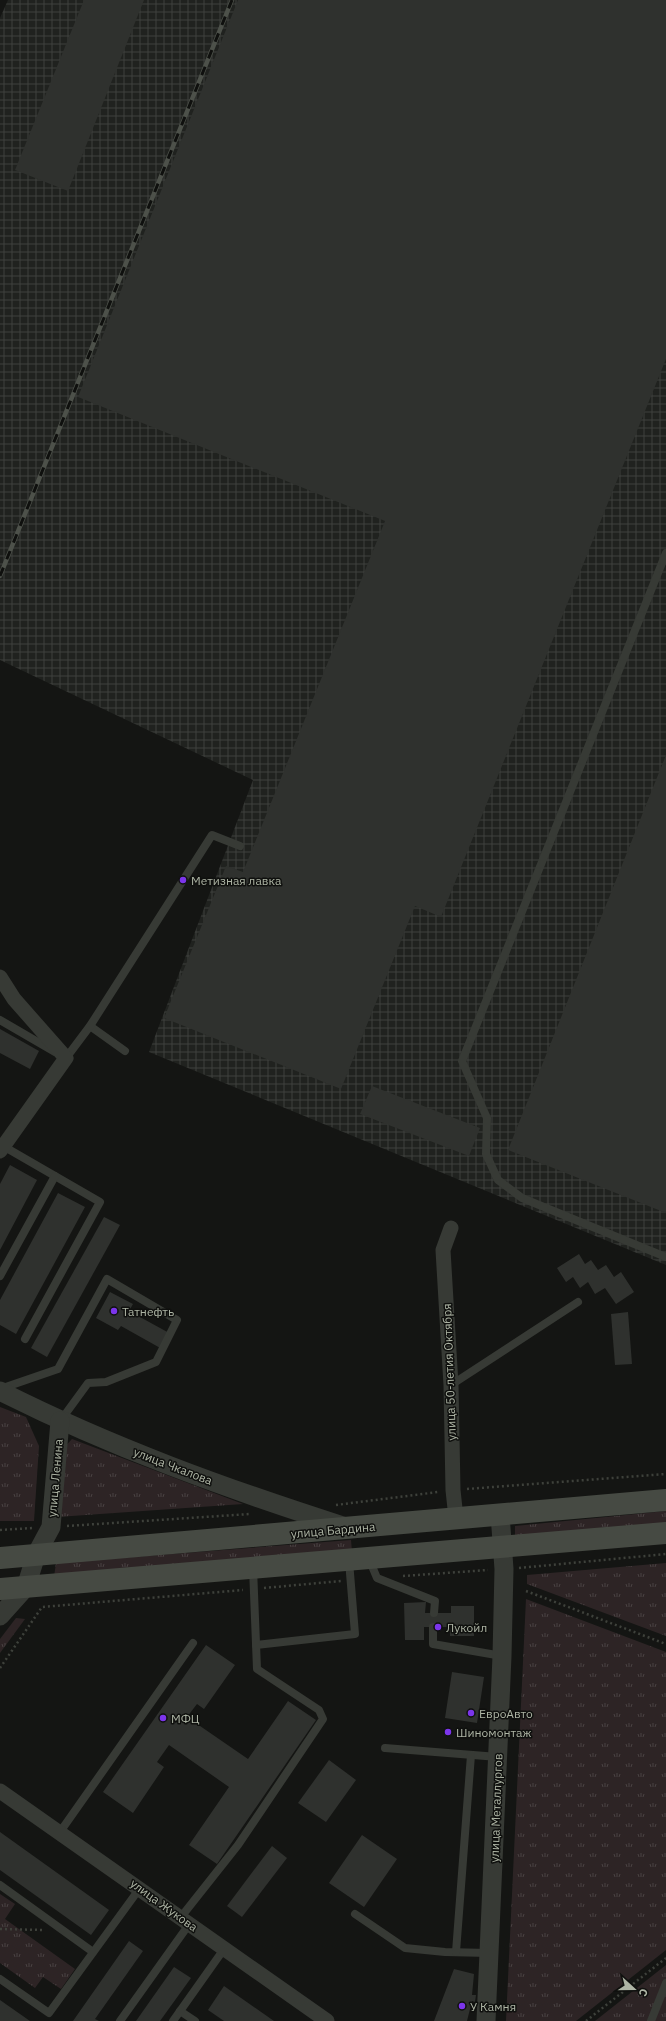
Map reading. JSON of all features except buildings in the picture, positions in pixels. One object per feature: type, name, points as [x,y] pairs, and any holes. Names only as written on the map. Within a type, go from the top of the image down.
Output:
[{"type":"main road","name":"улица Бардина","points":[[0,1558],[351,1529],[456,1518],[666,1500]]},
{"type":"main road","points":[[0,1589],[666,1533]]},
{"type":"street","points":[[0,977],[14,999],[66,1058],[2,1149]]},
{"type":"street","name":"улица 50-летия Октября","points":[[451,1228],[443,1250],[451,1385],[453,1490],[456,1518]]},
{"type":"street","name":"улица Чкалова","points":[[0,1390],[60,1421],[165,1465],[351,1529]]},
{"type":"street","name":"улица Ленина","points":[[0,1616],[26,1587],[36,1555],[51,1527],[60,1421]]},
{"type":"street","name":"улица Металлургов","points":[[486,2021],[499,1758],[502,1656],[504,1569],[500,1514]]},
{"type":"street","name":"улица Жукова","points":[[0,1791],[140,1888],[327,2021]]},
{"type":"lane","points":[[666,553],[462,1061],[487,1118],[486,1154],[498,1180],[522,1198],[666,1257]]},
{"type":"lane","points":[[0,1020],[66,1058],[90,1026],[212,835],[240,846]]},
{"type":"lane","points":[[90,1026],[124,1051]]},
{"type":"lane","points":[[2,1149],[55,1176],[100,1202],[25,1339]]},
{"type":"lane","points":[[0,1276],[55,1176]]},
{"type":"lane","points":[[0,1390],[58,1369],[107,1279],[177,1320],[156,1362],[106,1382],[88,1383],[60,1421]]},
{"type":"lane","points":[[451,1385],[578,1302]]},
{"type":"lane","points":[[256,1645],[355,1634],[350,1580],[358,1558],[377,1578],[435,1601],[434,1613]]},
{"type":"lane","points":[[120,2021],[185,1920],[238,1845],[323,1719],[319,1710],[257,1669],[253,1567]]},
{"type":"lane","points":[[434,1627],[433,1644],[502,1656]]},
{"type":"lane","points":[[60,1832],[193,1643]]},
{"type":"lane","points":[[385,1748],[499,1758]]},
{"type":"lane","points":[[456,1952],[471,1755]]},
{"type":"lane","points":[[0,1885],[93,1952]]},
{"type":"lane","points":[[0,1979],[49,2013],[140,1888]]},
{"type":"lane","points":[[355,1914],[405,1948],[490,1953]]},
{"type":"lane","points":[[173,2021],[224,1949]]},
{"type":"lane","points":[[651,2021],[666,1983]]},
{"type":"lane","points":[[180,2010],[195,2021]]},
{"type":"path","points":[[334,1505],[453,1490],[666,1474]]},
{"type":"path","points":[[0,1530],[255,1513]]},
{"type":"path","points":[[377,1578],[504,1569],[666,1554]]},
{"type":"path","points":[[0,1668],[42,1608],[350,1580]]},
{"type":"path","points":[[526,1591],[666,1644]]},
{"type":"path","points":[[0,1929],[64,1931]]},
{"type":"path","points":[[586,2021],[666,1958]]},
{"type":"shaded area","points":[[8,0],[666,0],[666,1265],[149,1052],[253,780],[0,660],[0,18]]},
{"type":"green space","points":[[0,1407],[26,1417],[39,1446],[34,1521],[0,1521]]},
{"type":"green space","points":[[72,1439],[243,1504],[57,1517],[60,1452]]},
{"type":"green space","points":[[666,1511],[666,1524],[515,1538],[515,1526]]},
{"type":"green space","points":[[351,1540],[352,1552],[54,1577],[56,1563]]},
{"type":"green space","points":[[666,1563],[666,1636],[527,1584],[527,1575]]},
{"type":"green space","points":[[526,1599],[666,1652],[666,1950],[576,2021],[506,2021]]},
{"type":"green space","points":[[16,1618],[25,1619],[0,1653],[0,1639]]},
{"type":"green space","points":[[0,1894],[15,1904],[5,1919],[75,1969],[61,1989],[43,1977],[35,1988],[0,1963]]},
{"type":"green space","points":[[666,1965],[666,2021],[595,2021]]},
{"type":"railway","points":[[0,576],[232,0]]},
{"type":"place","name":"Метизная лавка","points":[[183,880]]},
{"type":"place","name":"Татнефть","points":[[114,1311]]},
{"type":"place","name":"Лукойл","points":[[438,1627]]},
{"type":"place","name":"ЕвроАвто","points":[[471,1713]]},
{"type":"place","name":"МФЦ","points":[[163,1718]]},
{"type":"place","name":"Шиномонтаж","points":[[448,1732]]},
{"type":"place","name":"У Камня","points":[[462,2006]]}]
